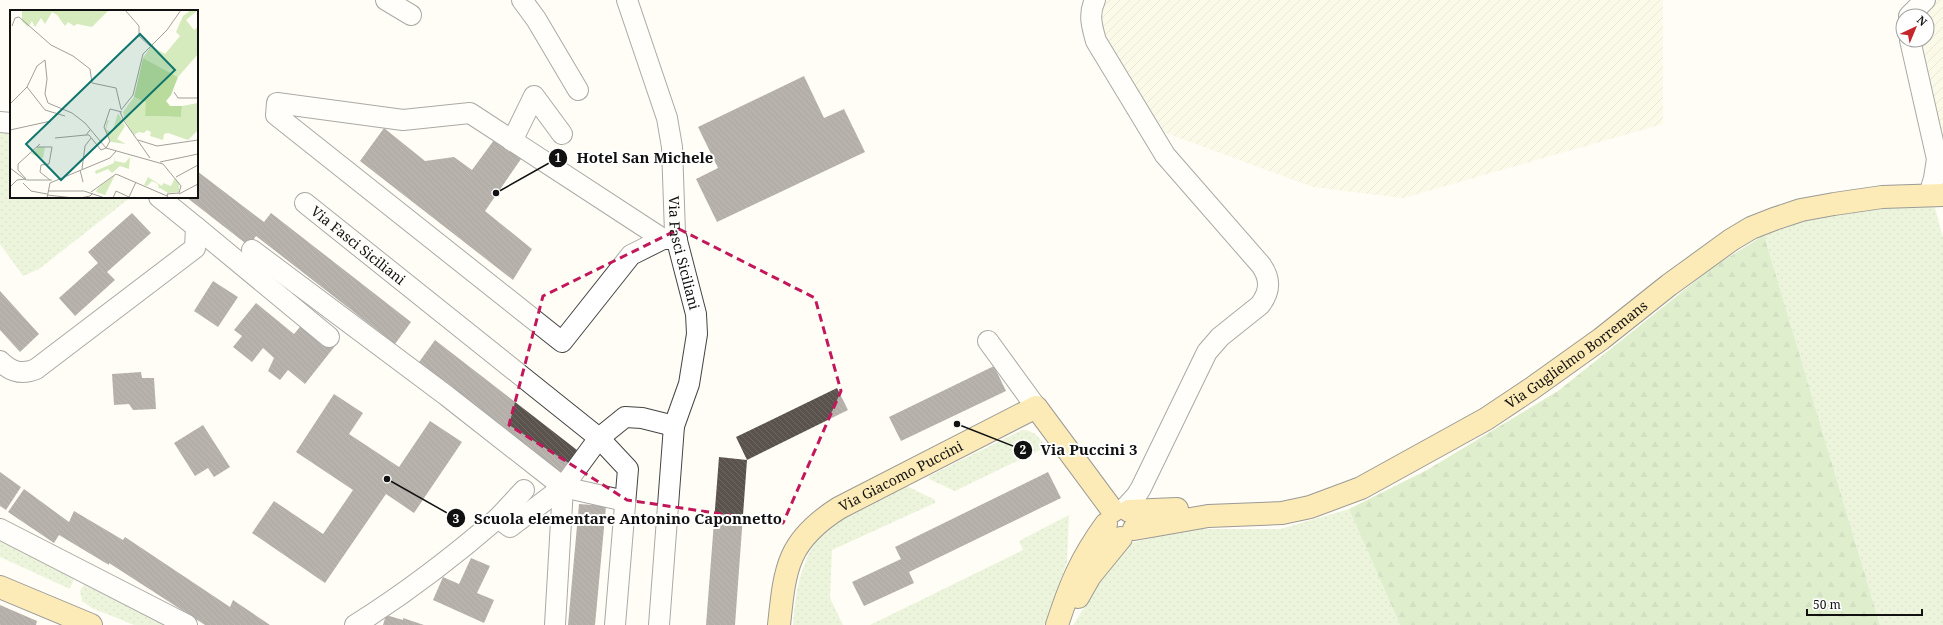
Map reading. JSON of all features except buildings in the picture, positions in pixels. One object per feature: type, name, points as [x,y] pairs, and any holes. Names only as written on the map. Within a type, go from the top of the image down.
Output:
[{"type":"main road","name":"Via Guglielmo Borremans","points":[[1121,520],[1184,509],[1208,516],[1282,513],[1310,507],[1361,488],[1486,419],[1531,389],[1601,339],[1731,240],[1751,228],[1794,212],[1827,205],[1882,197],[1936,195]]},
{"type":"main road","points":[[1036,407],[1121,520]]},
{"type":"main road","name":"Via Giacomo Puccini","points":[[779,625],[784,583],[788,565],[797,545],[810,530],[825,517],[839,508],[1036,407]]},
{"type":"main road","points":[[1057,625],[1071,582],[1091,544],[1121,520]]},
{"type":"main road","points":[[1060,625],[1090,576],[1121,520]]},
{"type":"main road","points":[[0,587],[92,625]]},
{"type":"street","points":[[386,0],[411,15]]},
{"type":"street","points":[[522,0],[536,19],[578,90]]},
{"type":"street","name":"Via Fasci Siciliani","points":[[627,0],[667,118],[672,147],[674,219],[670,239],[696,314],[697,334],[689,384],[674,426],[658,625]]},
{"type":"street","points":[[1095,0],[1091,14],[1092,28],[1096,41],[1155,140],[1177,171],[1261,265],[1268,278],[1268,292],[1260,305],[1220,337],[1207,352],[1141,488],[1121,520]]},
{"type":"street","points":[[1918,8],[1926,0]]},
{"type":"street","points":[[1912,48],[1937,159],[1934,178],[1936,195]]},
{"type":"street","points":[[512,141],[534,96],[562,134]]},
{"type":"street","points":[[277,102],[404,120],[470,113],[512,141],[670,239],[631,255],[562,342],[276,115],[277,102]]},
{"type":"street","points":[[0,122],[10,123]]},
{"type":"street","points":[[160,198],[329,337]]},
{"type":"street","name":"Via Fasci Siciliani","points":[[305,203],[599,438],[628,469],[615,625]]},
{"type":"street","points":[[0,361],[10,369],[17,372],[26,373],[36,369],[195,248],[196,227]]},
{"type":"street","points":[[252,250],[447,396],[563,487],[625,501]]},
{"type":"street","points":[[988,341],[1036,407]]},
{"type":"street","points":[[498,518],[510,527],[563,487],[599,438],[625,417],[642,418],[674,426]]},
{"type":"street","points":[[555,625],[563,487]]},
{"type":"street","points":[[356,625],[387,605],[453,557],[498,518],[524,490]]},
{"type":"street","points":[[0,529],[187,625]]},
{"type":"highlighted area","points":[[679,229],[815,298],[841,391],[783,523],[627,500],[509,425],[543,296]]},
{"type":"shaded area","points":[[1095,0],[1663,0],[1663,124],[1403,198],[1313,187],[1147,126],[1096,41]]},
{"type":"shaded area","points":[[1925,0],[1943,0],[1943,178],[1912,48],[1935,48],[1935,8],[1917,8]]},
{"type":"green space","points":[[0,132],[10,132],[10,198],[130,198],[39,269],[23,276],[0,244]]},
{"type":"green space","points":[[1934,204],[1943,238],[1943,625],[1880,625],[1764,235],[1828,213]]},
{"type":"green space","points":[[1764,235],[1880,625],[1400,625],[1349,509],[1427,470],[1558,391],[1713,267]]},
{"type":"green space","points":[[1022,430],[1033,433],[1046,447],[955,491],[929,479],[929,476]]},
{"type":"green space","points":[[905,485],[935,500],[935,503],[832,550],[830,598],[843,625],[793,625],[794,610],[804,565],[818,538],[828,527],[841,517]]},
{"type":"green space","points":[[1349,509],[1400,625],[1073,625],[1124,545],[1185,529],[1280,529]]},
{"type":"green space","points":[[1069,515],[1067,562],[1044,625],[870,625],[1023,550],[1019,541]]},
{"type":"green space","points":[[0,529],[78,569],[70,589],[0,557]]},
{"type":"green space","points":[[90,576],[181,625],[134,625],[92,608],[82,601],[80,591]]},
{"type":"place","name":"Hotel San Michele","points":[[496,193]]},
{"type":"place","name":"Via Puccini 3","points":[[957,424]]},
{"type":"place","name":"Scuola elementare Antonino Caponnetto","points":[[387,479]]}]
